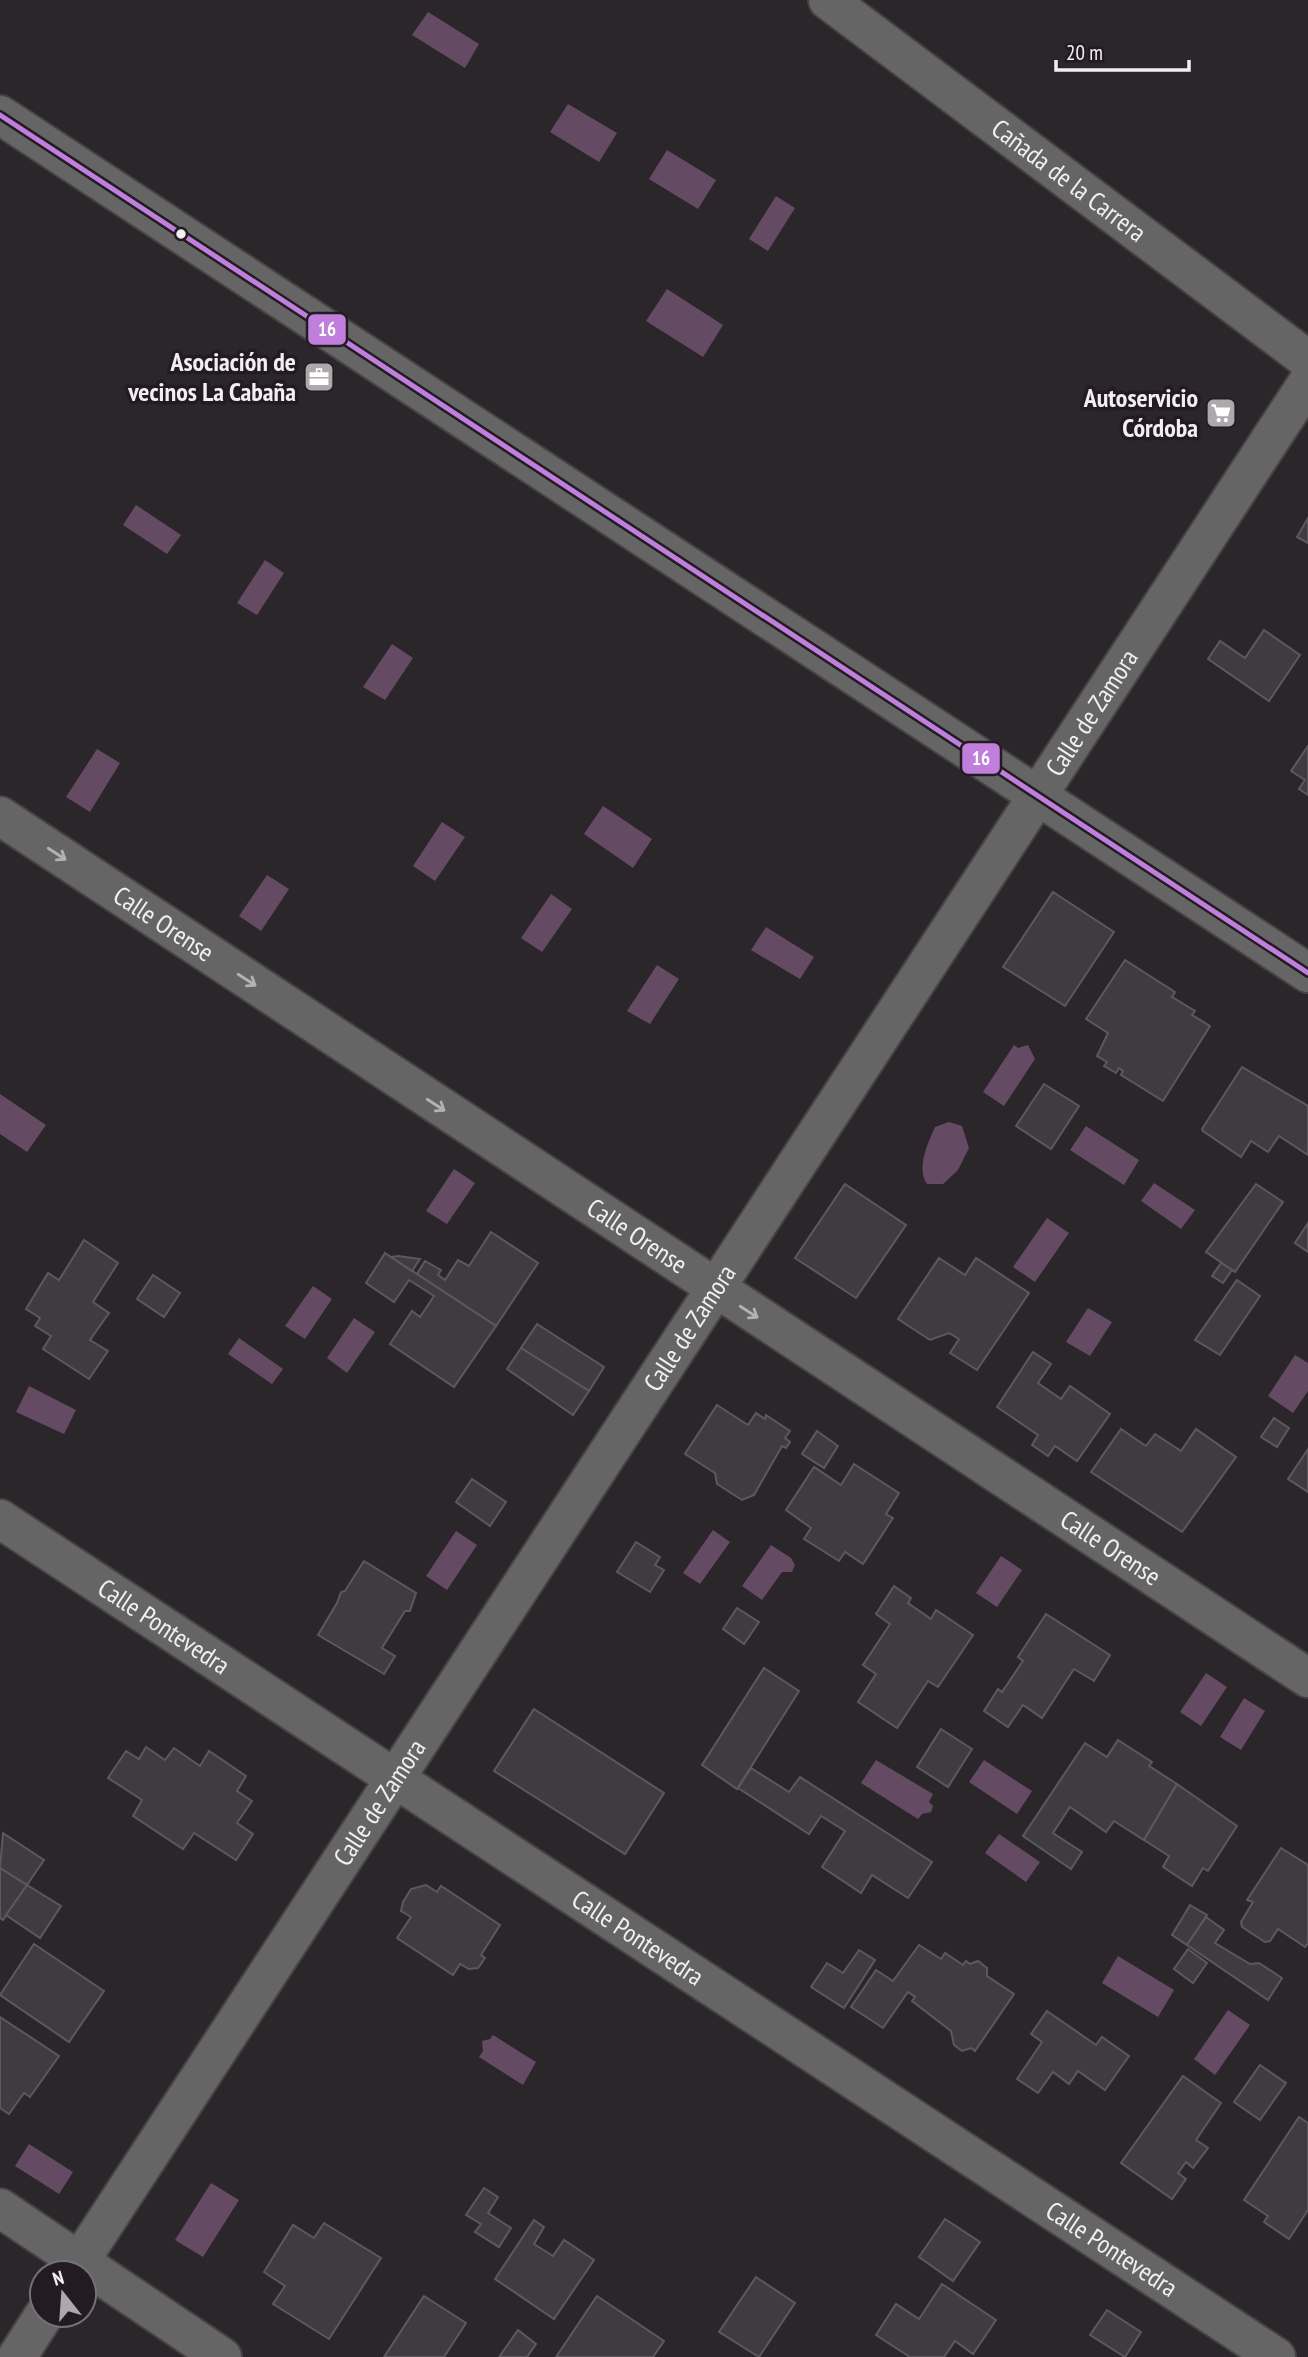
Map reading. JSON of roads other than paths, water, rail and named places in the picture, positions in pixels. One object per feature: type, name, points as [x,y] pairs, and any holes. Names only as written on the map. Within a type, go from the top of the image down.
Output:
[{"type":"street","name":"Cañada de la Carrera","points":[[828,0],[1308,360]]},
{"type":"street","points":[[0,115],[1308,973]]},
{"type":"street","name":"Calle de Zamora","points":[[81,2259],[713,1288],[1308,383]]},
{"type":"street","name":"Calle Orense","points":[[0,816],[1308,1678]]},
{"type":"street","name":"Calle Pontevedra","points":[[0,1519],[1276,2357]]},
{"type":"street","points":[[0,2208],[66,2259]]},
{"type":"street","points":[[98,2281],[222,2357]]},
{"type":"street","points":[[17,2357],[35,2329]]},
{"type":"place","name":"Asociación de vecinos La Cabaña","points":[[319,377]]},
{"type":"place","name":"Autoservicio Córdoba","points":[[1221,413]]}]
